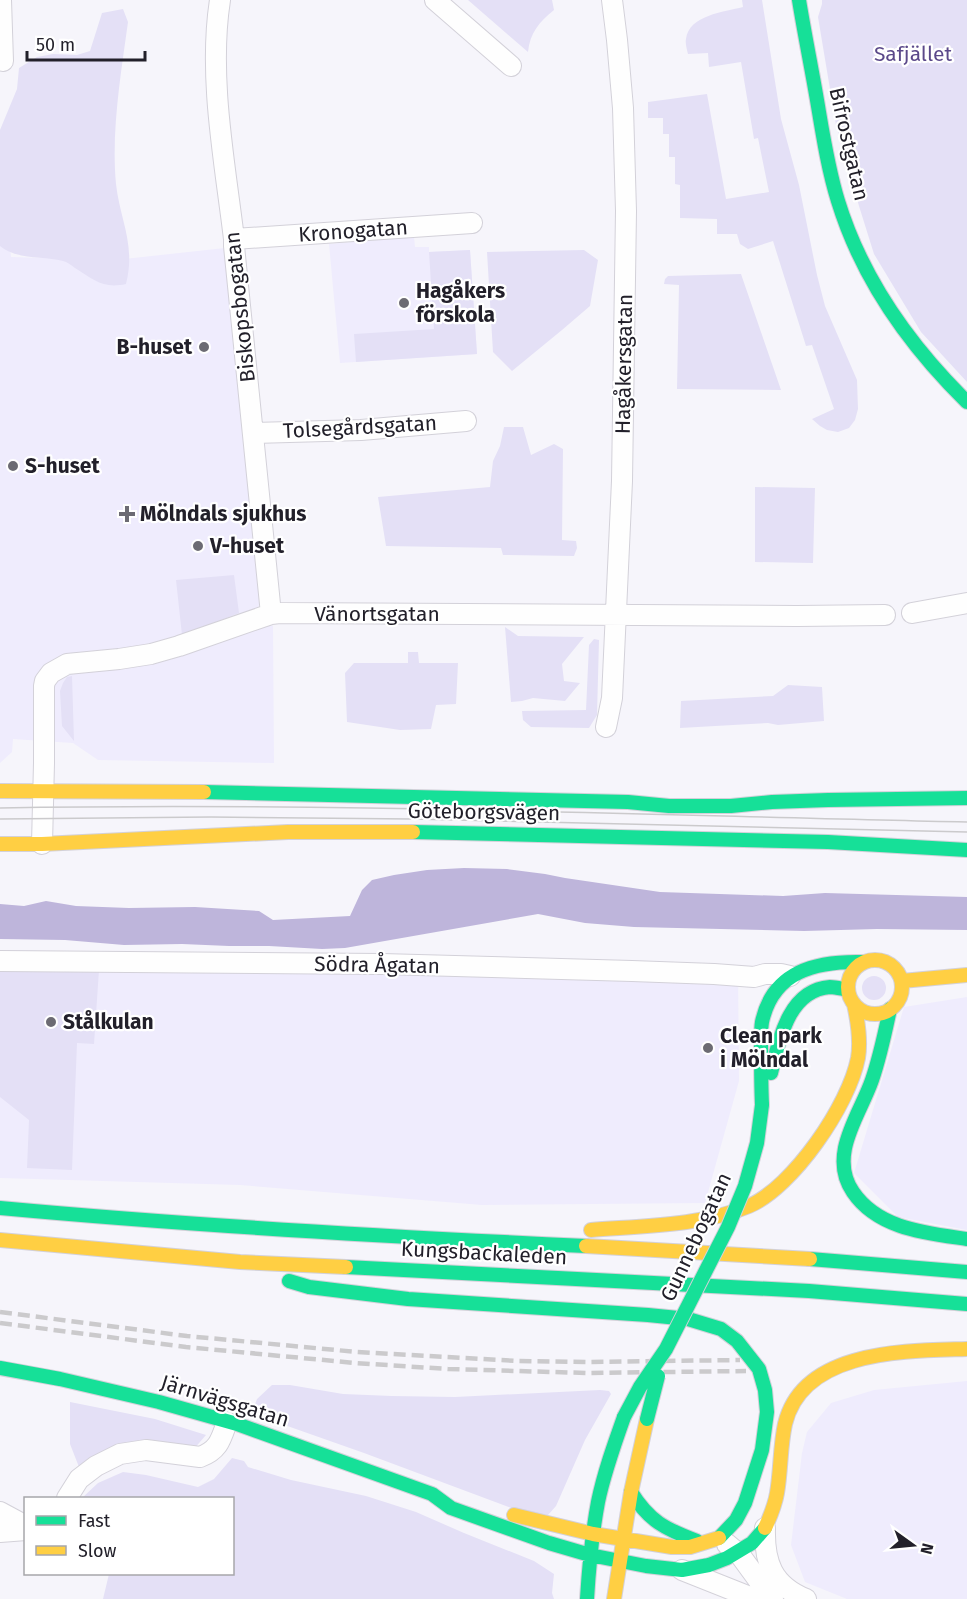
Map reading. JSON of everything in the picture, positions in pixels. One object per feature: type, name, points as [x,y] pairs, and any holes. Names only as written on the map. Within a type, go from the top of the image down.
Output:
[{"type":"main road","name":"Bifrostgatan","points":[[799,0],[829,170],[842,213],[855,245],[869,274],[920,354],[967,402]]},
{"type":"main road","name":"Göteborgsvägen","points":[[0,791],[201,792],[628,802],[669,806],[967,798]]},
{"type":"main road","name":"Göteborgsvägen","points":[[0,844],[288,832],[407,832],[828,842],[967,850]]},
{"type":"main road","points":[[766,1073],[762,1023],[767,1005],[777,989],[790,976],[802,969],[842,961],[862,962],[877,959],[888,962],[897,970],[902,981],[900,997],[890,1009],[883,1013],[871,1014],[860,1010],[849,997],[847,983],[850,974],[862,962]]},
{"type":"main road","points":[[902,981],[967,975]]},
{"type":"main road","name":"Gunnebogatan","points":[[587,1599],[590,1555],[598,1500],[609,1459],[624,1417],[640,1387],[666,1349],[715,1255],[741,1196],[757,1143],[766,1073],[789,1016],[801,1000],[814,990],[830,987],[848,990]]},
{"type":"main road","points":[[582,1231],[712,1217],[751,1206],[769,1196],[792,1174],[811,1150],[843,1099],[858,1061],[858,1023],[854,1004]]},
{"type":"main road","points":[[890,1009],[873,1079],[849,1133],[844,1151],[847,1181],[865,1209],[880,1219],[905,1227],[967,1239]]},
{"type":"main road","name":"Kungsbackaleden","points":[[0,1208],[396,1237],[816,1259],[967,1272]]},
{"type":"main road","points":[[396,1237],[559,1231]]},
{"type":"main road","name":"Kungsbackaleden","points":[[0,1240],[240,1262],[809,1291],[967,1304]]},
{"type":"main road","points":[[240,1262],[272,1276],[309,1287],[431,1301],[687,1318],[721,1329],[737,1341],[759,1369],[765,1390],[767,1412],[762,1450],[745,1503],[736,1520],[711,1540],[690,1547],[623,1540],[504,1512]]},
{"type":"main road","name":"Gunnebogatan","points":[[614,1599],[631,1492],[647,1419],[666,1349]]},
{"type":"main road","points":[[732,1555],[752,1543],[765,1528],[777,1494],[789,1415],[798,1397],[812,1382],[829,1370],[876,1355],[967,1349]]},
{"type":"main road","name":"Järnvägsgatan","points":[[0,1368],[159,1402],[227,1422],[432,1494],[465,1499]]},
{"type":"main road","points":[[631,1492],[644,1511],[657,1522],[681,1535],[711,1540]]},
{"type":"main road","name":"Järnvägsgatan","points":[[432,1494],[451,1508],[549,1544],[590,1555],[682,1570],[709,1565],[732,1555]]},
{"type":"street","points":[[1,0],[3,61]]},
{"type":"street","name":"Biskopsbogatan","points":[[220,0],[216,21],[215,67],[271,614]]},
{"type":"street","points":[[435,0],[511,66]]},
{"type":"street","name":"Hagåkersgatan","points":[[606,727],[612,698],[623,437],[626,211],[623,108],[612,0]]},
{"type":"street","name":"Kronogatan","points":[[234,239],[472,223]]},
{"type":"street","name":"Tolsegårdsgatan","points":[[254,433],[361,430],[466,421]]},
{"type":"street","points":[[912,614],[967,603]]},
{"type":"street","name":"Vänortsgatan","points":[[42,844],[44,686],[51,673],[67,664],[151,654],[271,614],[885,615]]},
{"type":"street","name":"Södra Ågatan","points":[[0,961],[392,965],[632,971],[754,977],[765,974],[790,976]]},
{"type":"street","points":[[754,977],[767,1005]]},
{"type":"street","points":[[68,1497],[79,1479],[96,1466],[120,1454],[146,1450],[200,1456],[208,1454],[220,1441],[227,1422]]},
{"type":"street","points":[[0,1512],[24,1527]]},
{"type":"street","points":[[0,1532],[24,1528]]},
{"type":"street","points":[[765,1528],[767,1560],[772,1571],[789,1590],[806,1599]]},
{"type":"street","points":[[711,1540],[747,1563],[774,1599]]},
{"type":"street","points":[[732,1555],[737,1579],[751,1598]]},
{"type":"street","points":[[682,1570],[751,1598]]},
{"type":"shaded area","name":"Mölndals sjukhus","points":[[0,132],[11,257],[115,260],[225,248],[262,599],[257,609],[264,626],[273,626],[274,763],[98,760],[73,743],[13,739],[12,752],[0,763]]},
{"type":"shaded area","name":"Hagåkers förskola","points":[[414,237],[415,247],[429,247],[429,252],[470,250],[477,354],[340,363],[329,244]]},
{"type":"shaded area","points":[[507,869],[660,892],[783,896],[825,893],[967,897],[967,930],[804,931],[634,927],[585,923],[538,914],[345,948],[124,945],[65,940],[0,939],[0,904],[24,906],[46,901],[76,906],[195,907],[259,911],[273,920],[350,916],[362,890],[372,880],[427,870]]},
{"type":"shaded area","points":[[0,950],[738,968],[739,1081],[705,1203],[482,1205],[240,1185],[0,1178]]},
{"type":"shaded area","points":[[967,997],[967,1230],[898,1217],[854,1173],[904,1007]]},
{"type":"shaded area","points":[[967,1381],[967,1599],[847,1599],[805,1582],[791,1545],[802,1453],[807,1432],[831,1403],[874,1390]]},
{"type":"green space","points":[[468,0],[552,0],[554,10],[536,28],[528,52]]},
{"type":"green space","points":[[742,0],[762,0],[781,119],[799,185],[817,275],[825,306],[857,380],[858,409],[855,420],[849,428],[838,432],[827,430],[812,419],[834,409],[812,345],[806,346],[773,241],[748,249],[740,244],[737,234],[717,234],[717,219],[680,218],[680,185],[675,184],[675,157],[669,157],[669,134],[663,134],[663,118],[648,118],[648,102],[707,94],[726,199],[769,192],[758,138],[754,139],[741,62],[709,67],[708,53],[688,54],[686,44],[689,31],[700,20],[743,7]]},
{"type":"green space","name":"Safjället","points":[[822,0],[967,0],[967,382],[921,332],[874,254],[836,125],[818,17]]},
{"type":"green space","points":[[123,9],[128,22],[118,103],[115,164],[118,197],[128,245],[129,270],[126,284],[111,285],[93,280],[64,261],[22,256],[0,246],[0,130],[17,89],[19,68],[37,57],[53,54],[77,55],[90,51],[102,13]]},
{"type":"green space","points":[[470,250],[477,354],[356,362],[354,334],[434,329],[429,252]]},
{"type":"green space","points":[[584,250],[598,260],[590,306],[512,371],[493,352],[487,252]]},
{"type":"green space","points":[[741,274],[781,390],[677,389],[679,285],[664,284],[665,279],[668,276]]},
{"type":"green space","points":[[504,427],[523,427],[531,455],[554,444],[563,449],[562,540],[576,541],[577,548],[574,556],[503,555],[501,548],[386,546],[378,497],[490,487],[493,461],[500,446]]},
{"type":"green space","points":[[755,487],[815,488],[813,563],[755,562]]},
{"type":"green space","points":[[234,575],[239,613],[182,635],[176,580]]},
{"type":"green space","points":[[505,627],[518,636],[584,637],[562,664],[564,681],[580,683],[565,701],[533,698],[511,702]]},
{"type":"green space","points":[[594,639],[599,640],[597,715],[589,728],[531,727],[523,720],[522,711],[586,710],[589,645]]},
{"type":"green space","points":[[408,652],[418,652],[419,663],[458,663],[456,704],[436,705],[431,729],[400,730],[347,722],[345,673],[354,663],[408,663]]},
{"type":"green space","points":[[72,676],[74,741],[62,726],[60,691],[67,677]]},
{"type":"green space","points":[[788,685],[822,687],[824,721],[680,728],[681,701],[773,696]]},
{"type":"green space","points":[[0,968],[99,970],[94,1044],[77,1043],[72,1170],[27,1168],[29,1120],[0,1097]]},
{"type":"green space","points":[[874,976],[883,979],[886,988],[883,997],[874,1000],[865,997],[862,988],[865,979]]},
{"type":"green space","points":[[272,1385],[290,1385],[343,1394],[392,1396],[455,1397],[600,1390],[609,1391],[611,1394],[585,1440],[556,1506],[548,1515],[522,1512],[259,1416],[254,1407],[257,1399]]},
{"type":"green space","points":[[70,1402],[155,1419],[206,1435],[193,1450],[79,1467],[70,1444]]},
{"type":"green space","points":[[232,1458],[244,1461],[248,1467],[291,1480],[366,1496],[416,1512],[534,1561],[554,1574],[552,1593],[554,1599],[103,1599],[109,1575],[234,1575],[234,1497],[83,1497],[98,1483],[123,1472],[198,1487],[214,1479]]},
{"type":"tram line","points":[[0,808],[363,808],[967,822]]},
{"type":"tram line","points":[[0,819],[211,817],[412,819],[967,832]]},
{"type":"railway","points":[[0,1312],[187,1336],[357,1352],[519,1361],[740,1360]]},
{"type":"railway","points":[[0,1323],[186,1347],[355,1363],[448,1369],[587,1373],[746,1371]]},
{"type":"traffic: fast","points":[[799,0],[829,168],[848,230],[874,284],[907,334],[967,402]]},
{"type":"traffic: fast","points":[[204,792],[628,802],[669,806],[967,798]]},
{"type":"traffic: fast","points":[[413,832],[828,842],[967,850]]},
{"type":"traffic: fast","points":[[762,1105],[762,1024],[768,1005],[776,991],[786,980],[813,967],[862,962]]},
{"type":"traffic: fast","points":[[771,1073],[788,1019],[804,997],[816,990],[830,987],[848,990]]},
{"type":"traffic: fast","points":[[890,1009],[875,1071],[850,1130],[845,1148],[844,1165],[848,1182],[863,1204],[889,1222],[920,1231],[967,1239]]},
{"type":"traffic: fast","points":[[624,1417],[640,1387],[666,1349],[728,1227],[745,1186],[757,1143],[762,1105]]},
{"type":"traffic: fast","points":[[0,1208],[293,1230],[586,1246]]},
{"type":"traffic: fast","points":[[810,1259],[967,1272]]},
{"type":"traffic: fast","points":[[346,1267],[809,1291],[967,1304]]},
{"type":"traffic: fast","points":[[289,1281],[309,1287],[408,1299],[688,1319],[721,1329],[737,1341],[759,1369],[765,1390],[767,1412],[762,1450],[745,1503],[736,1520],[719,1538]]},
{"type":"traffic: fast","points":[[0,1368],[159,1402],[237,1424],[432,1494],[451,1508],[590,1555],[646,1566],[682,1570],[709,1565],[727,1558],[752,1543],[765,1528]]},
{"type":"traffic: fast","points":[[647,1419],[658,1376]]},
{"type":"traffic: fast","points":[[587,1599],[598,1502],[624,1417]]},
{"type":"traffic: fast","points":[[631,1492],[644,1510],[659,1523],[697,1541]]},
{"type":"traffic: slow","points":[[0,791],[204,792]]},
{"type":"traffic: slow","points":[[0,844],[288,832],[413,832]]},
{"type":"traffic: slow","points":[[870,960],[880,960],[890,964],[898,972],[902,987],[898,1002],[890,1010],[880,1014],[870,1014],[860,1010],[852,1002],[848,992],[848,982],[852,972],[860,964],[870,960]]},
{"type":"traffic: slow","points":[[902,981],[967,975]]},
{"type":"traffic: slow","points":[[591,1230],[672,1224],[712,1218],[749,1206],[766,1196],[783,1181],[817,1142],[853,1077],[859,1044],[854,1004]]},
{"type":"traffic: slow","points":[[0,1240],[240,1262],[346,1267]]},
{"type":"traffic: slow","points":[[586,1246],[810,1259]]},
{"type":"traffic: slow","points":[[765,1528],[777,1493],[785,1424],[796,1399],[813,1381],[835,1368],[860,1359],[916,1351],[967,1349]]},
{"type":"traffic: slow","points":[[614,1599],[631,1492],[647,1419]]},
{"type":"traffic: slow","points":[[514,1515],[593,1534],[672,1547],[690,1547],[719,1538]]},
{"type":"place","name":"Hagåkers förskola","points":[[404,303]]},
{"type":"place","name":"B-huset","points":[[204,347]]},
{"type":"place","name":"S-huset","points":[[13,466]]},
{"type":"place","name":"Mölndals sjukhus","points":[[127,514]]},
{"type":"place","name":"V-huset","points":[[198,546]]},
{"type":"place","name":"Stålkulan","points":[[51,1022]]},
{"type":"place","name":"Clean park i Mölndal","points":[[708,1048]]}]
